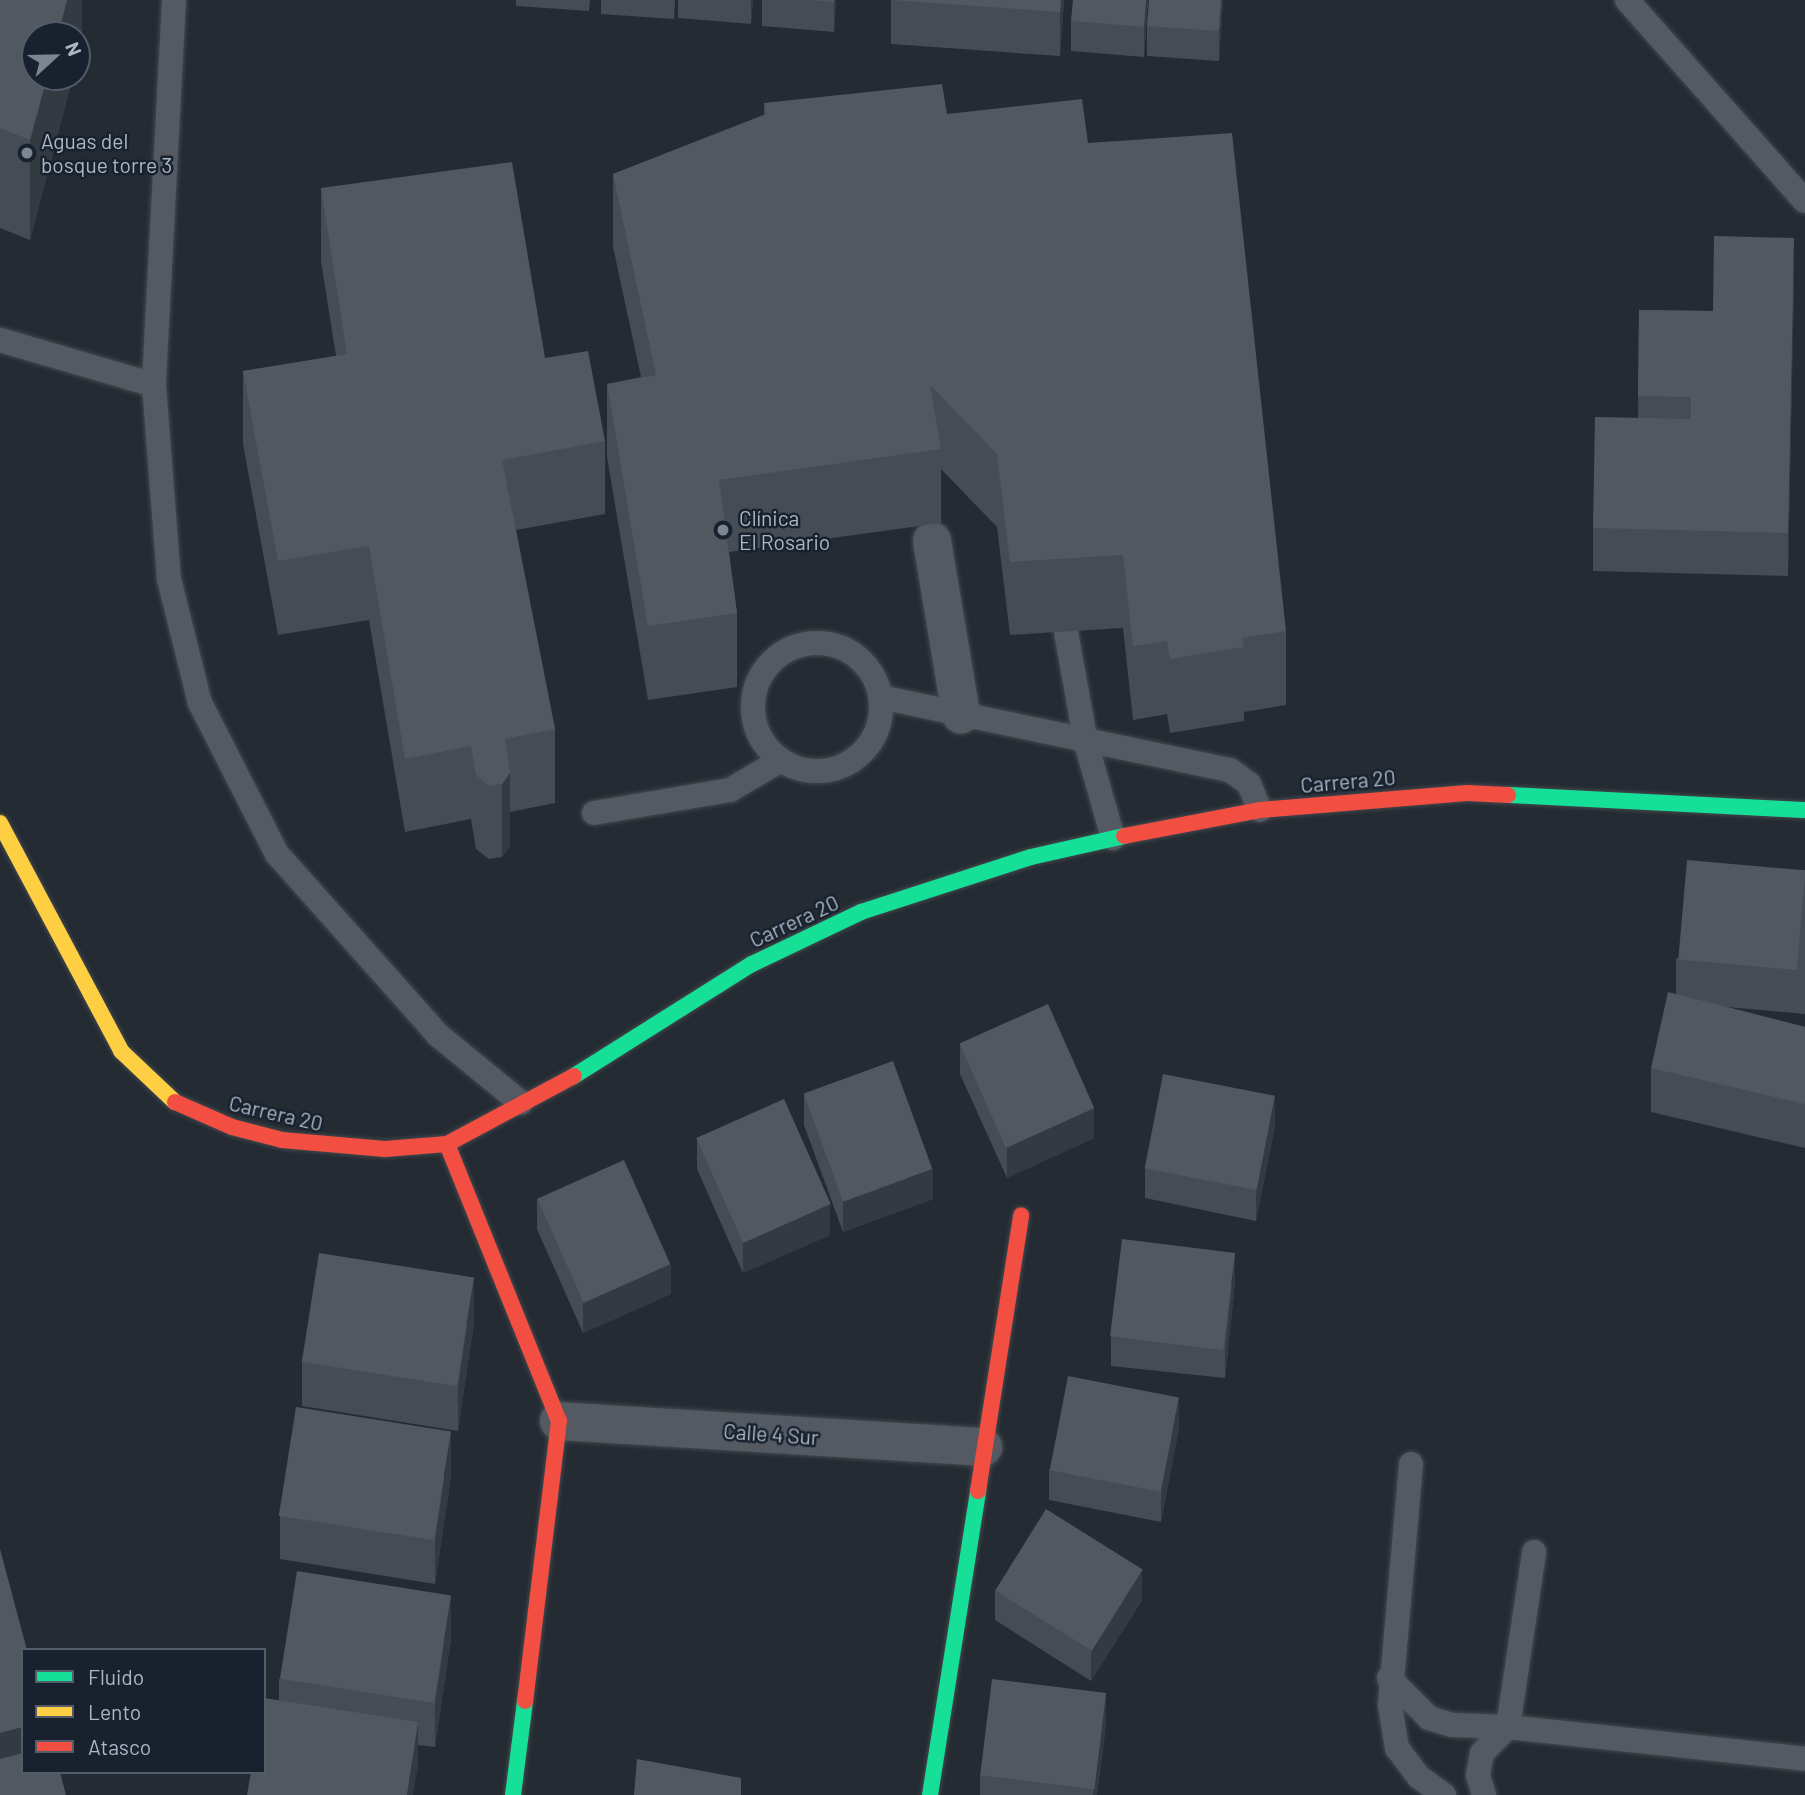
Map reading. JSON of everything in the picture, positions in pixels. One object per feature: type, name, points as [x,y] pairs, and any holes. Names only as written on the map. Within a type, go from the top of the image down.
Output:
[{"type":"street","points":[[932,541],[961,715]]},
{"type":"street","name":"Carrera 20","points":[[0,823],[121,1051],[178,1105],[232,1127],[282,1140],[338,1148],[447,1144],[575,1075],[752,964],[861,912],[1031,857],[1113,838],[1260,810],[1467,793],[1805,810]]},
{"type":"street","points":[[447,1144],[559,1421],[513,1795]]},
{"type":"street","points":[[930,1795],[1021,1216]]},
{"type":"street","name":"Calle 4 Sur","points":[[559,1421],[984,1447]]},
{"type":"lane","points":[[174,0],[154,385],[169,579],[200,703],[277,854],[438,1035],[522,1103]]},
{"type":"lane","points":[[1627,0],[1805,201]]},
{"type":"lane","points":[[0,340],[154,385]]},
{"type":"lane","points":[[1066,632],[1086,743],[1113,838]]},
{"type":"lane","points":[[806,642],[832,643],[855,654],[872,673],[880,697],[880,722],[870,745],[852,761],[829,771],[804,770],[781,760],[762,742],[754,705],[764,669],[782,651],[806,642]]},
{"type":"lane","points":[[880,697],[1086,743],[1230,770],[1249,784],[1260,810]]},
{"type":"lane","points":[[594,813],[730,790],[781,760]]},
{"type":"lane","points":[[1411,1464],[1389,1678],[1397,1748],[1419,1777],[1444,1795]]},
{"type":"lane","points":[[1484,1795],[1478,1775],[1482,1753],[1508,1727],[1534,1552]]},
{"type":"lane","points":[[1389,1678],[1429,1718],[1452,1725],[1508,1727],[1805,1759]]},
{"type":"building","points":[[0,0],[67,0],[62,21],[21,21],[21,91],[43,91],[30,140],[0,128]]},
{"type":"building","points":[[891,0],[1061,0],[1060,12]]},
{"type":"building","points":[[1073,0],[1146,0],[1144,27],[1071,21]]},
{"type":"building","points":[[1149,0],[1221,0],[1219,31],[1147,26]]},
{"type":"building","points":[[942,84],[947,114],[1082,99],[1088,143],[1232,133],[1286,631],[1242,638],[1244,647],[1170,659],[1167,641],[1133,646],[1123,555],[1010,562],[997,454],[930,385],[941,449],[719,480],[737,613],[648,626],[607,384],[656,375],[613,174],[766,114],[764,103]]},
{"type":"building","points":[[512,162],[545,358],[588,351],[605,441],[502,460],[555,729],[505,739],[510,773],[502,784],[489,786],[476,775],[471,746],[405,759],[369,546],[278,561],[243,371],[347,354],[321,188]]},
{"type":"building","points":[[1714,236],[1794,238],[1788,533],[1593,528],[1595,417],[1691,419],[1691,397],[1638,396],[1639,310],[1713,311]]},
{"type":"building","points":[[1687,860],[1805,870],[1797,970],[1678,960]]},
{"type":"building","points":[[1668,992],[1805,1027],[1805,1104],[1651,1068]]},
{"type":"building","points":[[1048,1004],[1094,1108],[1006,1148],[959,1043]]},
{"type":"building","points":[[893,1061],[932,1169],[843,1202],[804,1093]]},
{"type":"building","points":[[1163,1074],[1275,1096],[1257,1190],[1145,1168]]},
{"type":"building","points":[[784,1099],[831,1204],[743,1243],[696,1138]]},
{"type":"building","points":[[624,1160],[670,1264],[584,1303],[537,1199]]},
{"type":"building","points":[[1122,1239],[1235,1253],[1223,1350],[1110,1336]]},
{"type":"building","points":[[319,1253],[474,1278],[457,1386],[302,1362]]},
{"type":"building","points":[[1068,1376],[1179,1398],[1161,1492],[1050,1470]]},
{"type":"building","points":[[296,1407],[451,1432],[434,1540],[279,1516]]},
{"type":"building","points":[[1046,1509],[1143,1569],[1092,1651],[995,1590]]},
{"type":"building","points":[[0,1549],[26,1648],[21,1648],[21,1728],[0,1733]]},
{"type":"building","points":[[297,1571],[451,1595],[434,1703],[280,1679]]},
{"type":"building","points":[[992,1679],[1106,1693],[1094,1789],[980,1775]]},
{"type":"building","points":[[266,1698],[418,1722],[407,1795],[247,1795],[251,1774],[266,1774]]},
{"type":"building","points":[[21,1754],[21,1774],[61,1774],[66,1795],[0,1795],[0,1759]]},
{"type":"building","points":[[637,1759],[741,1778],[741,1795],[634,1795]]},
{"type":"traffic: fast","points":[[1508,795],[1805,810]]},
{"type":"traffic: fast","points":[[574,1076],[752,964],[861,912],[1031,857],[1124,836]]},
{"type":"traffic: fast","points":[[930,1795],[978,1491]]},
{"type":"traffic: fast","points":[[513,1795],[525,1701]]},
{"type":"traffic: slow","points":[[0,823],[121,1051],[175,1102]]},
{"type":"traffic: jam","points":[[1124,836],[1260,810],[1467,793],[1508,795]]},
{"type":"traffic: jam","points":[[175,1102],[232,1127],[282,1140],[385,1149],[447,1144],[574,1076]]},
{"type":"traffic: jam","points":[[447,1144],[559,1421],[525,1701]]},
{"type":"traffic: jam","points":[[978,1491],[1021,1215]]},
{"type":"place","name":"Aguas del bosque torre 3","points":[[27,153]]},
{"type":"place","name":"Clínica El Rosario","points":[[723,530]]}]
